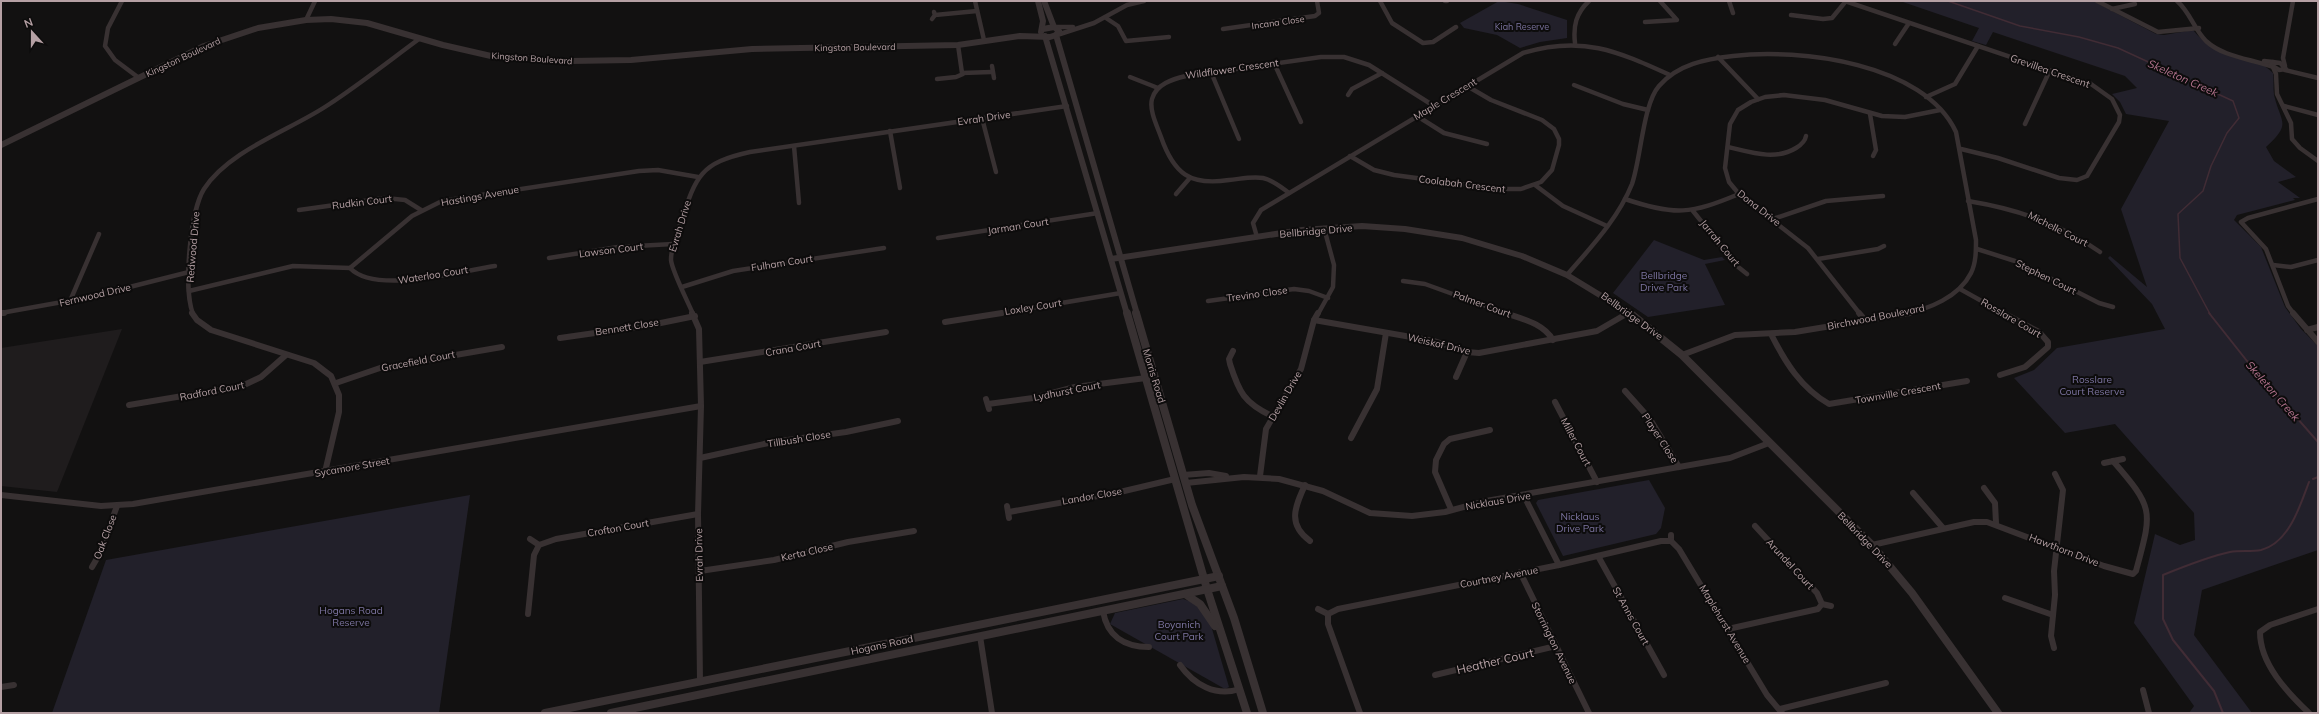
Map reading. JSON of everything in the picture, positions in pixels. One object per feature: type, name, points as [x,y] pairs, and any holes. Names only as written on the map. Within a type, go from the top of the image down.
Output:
[{"type":"street","points":[[122,1],[106,32],[105,46],[112,58],[139,78]]},
{"type":"street","points":[[306,20],[315,1]]},
{"type":"street","points":[[975,1],[984,40]]},
{"type":"street","name":"Morris Road","points":[[1038,1],[1043,32],[1067,106],[1204,579],[1247,713]]},
{"type":"street","points":[[1044,1],[1055,27]]},
{"type":"street","points":[[1122,1],[1126,6]]},
{"type":"street","points":[[1043,32],[1056,35],[1106,18],[1126,6],[1144,1]]},
{"type":"street","name":"Incana Close","points":[[1223,29],[1316,16],[1319,13],[1317,1]]},
{"type":"street","points":[[1380,1],[1392,23],[1423,43],[1433,42],[1456,27]]},
{"type":"street","points":[[1645,22],[1677,20],[1660,1]]},
{"type":"street","points":[[1729,1],[1733,13]]},
{"type":"street","points":[[1791,15],[1823,19],[1832,18],[1846,1]]},
{"type":"street","name":"Grevillea Crescent","points":[[1846,1],[2050,70],[2098,88],[2111,98],[2118,108],[2119,122],[2087,176],[2077,180],[2059,178],[1998,158],[1961,149]]},
{"type":"street","points":[[2097,1],[2158,32],[2199,28]]},
{"type":"street","points":[[2177,1],[2191,14],[2206,41],[2216,47],[2318,78]]},
{"type":"street","points":[[2284,68],[2283,58],[2293,1]]},
{"type":"street","points":[[1576,43],[1573,32],[1574,23],[1578,14],[1587,2]]},
{"type":"street","points":[[2112,9],[2135,4]]},
{"type":"street","points":[[934,15],[977,11]]},
{"type":"street","points":[[1106,18],[1118,26],[1125,43],[1169,36]]},
{"type":"street","name":"Kingston Boulevard","points":[[1,145],[222,39],[258,28],[306,20],[356,21],[419,39],[492,56],[571,62],[631,60],[752,49],[958,44],[1043,32]]},
{"type":"street","points":[[1896,44],[1909,23]]},
{"type":"street","points":[[1043,32],[1055,27],[1082,27]]},
{"type":"street","name":"Morris Road","points":[[1055,27],[1059,31],[1056,35],[1075,104],[1184,479],[1219,576],[1263,713]]},
{"type":"street","name":"Redwood Drive","points":[[336,383],[324,369],[314,363],[286,355],[201,325],[189,309],[189,272],[195,209],[204,188],[212,178],[239,157],[330,104],[419,39]]},
{"type":"street","name":"Maple Crescent","points":[[1257,237],[1252,223],[1256,214],[1467,86],[1523,53],[1538,47],[1576,43],[1617,52],[1670,75]]},
{"type":"street","points":[[958,44],[960,71],[963,74]]},
{"type":"street","points":[[1926,97],[1955,84],[1978,46]]},
{"type":"street","name":"Birchwood Boulevard","points":[[1567,275],[1607,226],[1625,200],[1638,164],[1651,97],[1670,75],[1693,64],[1718,57],[1765,51],[1819,56],[1883,75],[1926,97],[1940,110],[1952,124],[1961,149],[1960,165],[1978,249],[1974,270],[1960,290],[1936,305],[1918,311],[1771,334],[1748,334],[1723,338],[1682,355]]},
{"type":"street","name":"Wildflower Crescent","points":[[1158,88],[1177,78],[1274,63],[1337,56],[1363,62],[1434,106]]},
{"type":"street","points":[[1718,57],[1758,99]]},
{"type":"street","points":[[2273,65],[2283,58]]},
{"type":"street","points":[[1274,63],[1302,122]]},
{"type":"street","points":[[2273,65],[2276,74],[2277,94],[2291,123],[2291,137],[2294,143],[2318,161]]},
{"type":"street","points":[[992,66],[991,72],[994,78]]},
{"type":"street","points":[[2276,74],[2284,68]]},
{"type":"street","points":[[2025,124],[2050,70]]},
{"type":"street","points":[[938,79],[956,77],[963,74],[991,72]]},
{"type":"street","points":[[1212,72],[1239,139]]},
{"type":"street","points":[[1348,95],[1352,89],[1382,73]]},
{"type":"street","points":[[1130,77],[1158,88],[1152,100],[1151,107],[1175,170],[1189,179],[1211,182],[1264,178],[1274,182],[1289,193]]},
{"type":"street","points":[[1574,84],[1624,104],[1648,110]]},
{"type":"street","name":"Coolabah Crescent","points":[[1350,156],[1374,170],[1394,175],[1500,189],[1521,189],[1535,185],[1546,178],[1552,170],[1559,145],[1559,138],[1554,129],[1542,120],[1491,100],[1467,86]]},
{"type":"street","name":"Dona Drive","points":[[1866,320],[1818,259],[1794,235],[1739,194],[1726,175],[1730,124],[1733,116],[1745,105],[1758,99],[1784,94],[1811,97],[1870,114],[1905,117],[1940,110]]},
{"type":"street","name":"Evrah Drive","points":[[700,682],[700,570],[698,514],[701,406],[699,329],[695,316],[672,265],[673,244],[693,185],[698,177],[710,166],[729,157],[890,131],[1075,104]]},
{"type":"street","points":[[2284,106],[2318,115]]},
{"type":"street","points":[[1870,114],[1876,150],[1873,156]]},
{"type":"street","points":[[1417,116],[1444,133],[1487,144]]},
{"type":"street","points":[[982,118],[996,172]]},
{"type":"street","points":[[890,131],[900,188]]},
{"type":"street","points":[[1728,147],[1768,155],[1782,155],[1792,152],[1804,142],[1806,136]]},
{"type":"street","points":[[794,146],[800,203]]},
{"type":"street","name":"Hastings Avenue","points":[[350,268],[421,210],[456,198],[639,171],[658,170],[698,177]]},
{"type":"street","points":[[1176,194],[1189,179]]},
{"type":"street","points":[[1535,185],[1563,206],[1607,226]]},
{"type":"street","points":[[1625,200],[1661,212],[1676,213],[1694,211],[1739,194]]},
{"type":"street","points":[[1773,220],[1817,202],[1854,197],[1882,196]]},
{"type":"street","name":"Rudkin Court","points":[[300,210],[385,198],[405,200],[421,210]]},
{"type":"street","points":[[2318,199],[2242,220],[2244,227],[2266,249],[2273,265],[2283,297],[2307,330],[2318,342]]},
{"type":"street","name":"Michelle Court","points":[[1968,201],[2020,210],[2079,236],[2100,252]]},
{"type":"street","name":"Jarrah Court","points":[[1694,211],[1737,266],[1747,274]]},
{"type":"street","name":"Jarman Court","points":[[938,238],[1098,213]]},
{"type":"street","name":"Bellbridge Drive","points":[[1112,259],[1324,228],[1385,227],[1442,234],[1493,246],[1567,275],[1629,312],[1682,355],[1872,546],[1912,593],[1998,713]]},
{"type":"street","name":"Devlin Drive","points":[[1260,476],[1264,442],[1272,416],[1301,369],[1314,320],[1333,287],[1334,265],[1324,228]]},
{"type":"street","points":[[70,301],[99,234]]},
{"type":"street","name":"Lawson Court","points":[[549,258],[618,247],[673,244]]},
{"type":"street","points":[[1818,259],[1878,250],[1884,246]]},
{"type":"street","name":"Fulham Court","points":[[682,287],[732,271],[884,248]]},
{"type":"street","name":"Stephen Court","points":[[1978,249],[2018,262],[2099,303],[2113,307]]},
{"type":"street","points":[[2273,265],[2291,267],[2318,260]]},
{"type":"street","points":[[189,291],[293,266],[350,268]]},
{"type":"street","name":"Waterloo Court","points":[[350,268],[359,276],[383,282],[395,282],[495,266]]},
{"type":"street","name":"Fernwood Drive","points":[[1,313],[70,301],[189,272]]},
{"type":"street","points":[[1118,283],[1126,282]]},
{"type":"street","name":"Palmer Court","points":[[1403,282],[1425,284],[1534,323],[1548,331],[1553,340]]},
{"type":"street","name":"Trevino Close","points":[[1208,301],[1294,288],[1309,291],[1328,298]]},
{"type":"street","name":"Rosslare Court","points":[[1960,290],[2039,332],[2048,342],[2048,347],[2025,367],[2000,375]]},
{"type":"street","name":"Loxley Court","points":[[945,322],[1121,293]]},
{"type":"street","name":"Weiskof Drive","points":[[1314,320],[1434,341],[1467,352],[1490,352],[1597,332],[1629,312]]},
{"type":"street","name":"Bennett Close","points":[[560,338],[695,316]]},
{"type":"street","points":[[2307,330],[2318,327]]},
{"type":"street","name":"Crana Court","points":[[700,362],[886,332]]},
{"type":"street","points":[[1351,438],[1377,389],[1386,333]]},
{"type":"street","name":"Townville Crescent","points":[[1771,334],[1780,352],[1793,372],[1828,406],[1967,381]]},
{"type":"street","name":"Gracefield Court","points":[[336,383],[380,368],[502,347]]},
{"type":"street","points":[[1233,351],[1229,359],[1241,397],[1255,409],[1272,416]]},
{"type":"street","points":[[1456,377],[1467,352]]},
{"type":"street","name":"Radford Court","points":[[129,405],[242,386],[261,377],[286,355]]},
{"type":"street","name":"Lydhurst Court","points":[[988,404],[1033,398],[1075,388],[1146,378]]},
{"type":"street","points":[[325,472],[339,412],[339,394],[336,383]]},
{"type":"street","name":"Player Close","points":[[1625,391],[1650,419],[1679,468]]},
{"type":"street","name":"Miller Court","points":[[1555,402],[1597,482]]},
{"type":"street","name":"Sycamore Street","points":[[3,497],[83,505],[117,506],[325,472],[701,406]]},
{"type":"street","name":"Tillbush Close","points":[[700,458],[773,442],[846,432],[898,421]]},
{"type":"street","points":[[1451,509],[1435,472],[1436,460],[1444,444],[1450,439],[1490,430]]},
{"type":"street","name":"Nicklaus Drive","points":[[1184,479],[1207,481],[1228,477],[1260,476],[1321,490],[1369,512],[1383,516],[1420,515],[1730,458],[1769,444]]},
{"type":"street","points":[[2104,463],[2123,459]]},
{"type":"street","name":"Hawthorn Drive","points":[[1872,546],[1883,541],[1943,528],[1981,522],[1996,523],[2124,573],[2135,572],[2149,522],[2149,512],[2139,491],[2113,462]]},
{"type":"street","points":[[2054,648],[2051,636],[2056,547],[2063,490],[2055,474]]},
{"type":"street","points":[[1175,478],[1184,479]]},
{"type":"street","name":"Landor Close","points":[[1008,512],[1120,492],[1175,478]]},
{"type":"street","points":[[1305,486],[1297,504],[1294,518],[1297,530],[1302,536],[1310,541]]},
{"type":"street","points":[[1984,488],[1994,503],[1996,523]]},
{"type":"street","points":[[1913,493],[1943,528]]},
{"type":"street","points":[[1524,496],[1559,565]]},
{"type":"street","name":"Oak Close","points":[[92,566],[99,555],[117,506]]},
{"type":"street","name":"Crofton Court","points":[[539,545],[556,539],[698,514]]},
{"type":"street","name":"Arundel Court","points":[[1755,526],[1817,593],[1822,604]]},
{"type":"street","name":"Kerta Close","points":[[700,570],[774,560],[848,542],[914,531]]},
{"type":"street","name":"Courtney Avenue","points":[[1328,614],[1338,609],[1559,565],[1661,542],[1671,538]]},
{"type":"street","name":"Maplehurst Avenue","points":[[1671,538],[1768,695],[1781,711]]},
{"type":"street","points":[[528,614],[534,555],[539,545],[530,539]]},
{"type":"street","name":"St Anns Court","points":[[1598,556],[1664,675]]},
{"type":"street","name":"Storrington Avenue","points":[[1520,572],[1589,713]]},
{"type":"street","name":"Hogans Road","points":[[546,713],[1219,576]]},
{"type":"street","name":"Hogans Road","points":[[611,713],[1222,586]]},
{"type":"street","points":[[1184,594],[1200,604],[1212,620],[1224,642]]},
{"type":"street","points":[[2005,598],[2053,615]]},
{"type":"street","points":[[1728,629],[1818,609],[1822,604],[1831,606]]},
{"type":"street","points":[[1318,609],[1328,614],[1328,624],[1360,713]]},
{"type":"street","points":[[2309,713],[2284,686],[2266,658],[2258,639],[2260,632],[2270,625],[2318,609]]},
{"type":"street","points":[[1103,611],[1106,625],[1113,634],[1134,645],[1149,647]]},
{"type":"street","points":[[980,636],[992,713]]},
{"type":"street","name":"Heather Court","points":[[1435,675],[1556,646]]},
{"type":"street","points":[[1180,665],[1188,676],[1214,690],[1221,692],[1240,689]]},
{"type":"street","points":[[700,682],[700,694]]},
{"type":"street","points":[[1781,711],[1886,683]]},
{"type":"street","points":[[1,687],[14,685]]},
{"type":"street","points":[[2143,690],[2149,713]]},
{"type":"shaded area","points":[[122,329],[57,492],[1,486],[1,348]]},
{"type":"green space","name":"Kiah Reserve","points":[[1499,1],[1518,4],[1567,20],[1567,38],[1540,42],[1520,48],[1497,35],[1464,28],[1460,23]]},
{"type":"green space","name":"Rosslare Court Reserve","points":[[1900,1],[2093,1],[2156,34],[2164,35],[2193,30],[2202,40],[2213,47],[2255,61],[2265,66],[2273,73],[2274,95],[2281,118],[2282,128],[2266,147],[2274,161],[2296,177],[2278,182],[2300,198],[2293,198],[2295,200],[2237,215],[2234,220],[2261,247],[2285,307],[2301,329],[2318,346],[2318,550],[2202,590],[2194,635],[2252,713],[2189,713],[2194,706],[2134,623],[2155,534],[2180,545],[2195,540],[2194,513],[2115,424],[2065,433],[2014,378],[2034,370],[2057,348],[2165,329],[2152,304],[2108,258],[2110,256],[2147,287],[2121,209],[2169,121],[2126,114],[2120,102],[2112,94],[2137,88],[2125,76],[1993,32],[1986,45],[1972,41],[1979,28]]},
{"type":"green space","name":"Bellbridge Drive Park","points":[[1654,240],[1704,260],[1722,257],[1725,260],[1705,264],[1725,305],[1648,317],[1613,293]]},
{"type":"green space","name":"Nicklaus Drive Park","points":[[1649,480],[1665,508],[1661,528],[1656,534],[1563,556],[1536,503],[1538,500]]},
{"type":"green space","name":"Hogans Road Reserve","points":[[470,495],[439,713],[52,713],[106,560]]},
{"type":"green space","name":"Boyanich Court Park","points":[[1183,599],[1195,603],[1210,622],[1229,687],[1225,689],[1110,624],[1115,613]]},
{"type":"waterway","name":"Skeleton Creek","points":[[1948,1],[2020,26],[2079,37],[2118,48],[2233,101],[2239,118],[2227,133],[2211,166],[2203,191],[2178,214],[2180,258],[2210,314]]},
{"type":"waterway","name":"Skeleton Creek","points":[[2209,313],[2247,361],[2318,442]]},
{"type":"waterway","points":[[2313,479],[2318,477]]},
{"type":"waterway","points":[[2223,713],[2214,691],[2173,640],[2163,619],[2163,575],[2221,554],[2234,551],[2261,550],[2271,546],[2279,540],[2292,522],[2302,502],[2309,482]]}]
